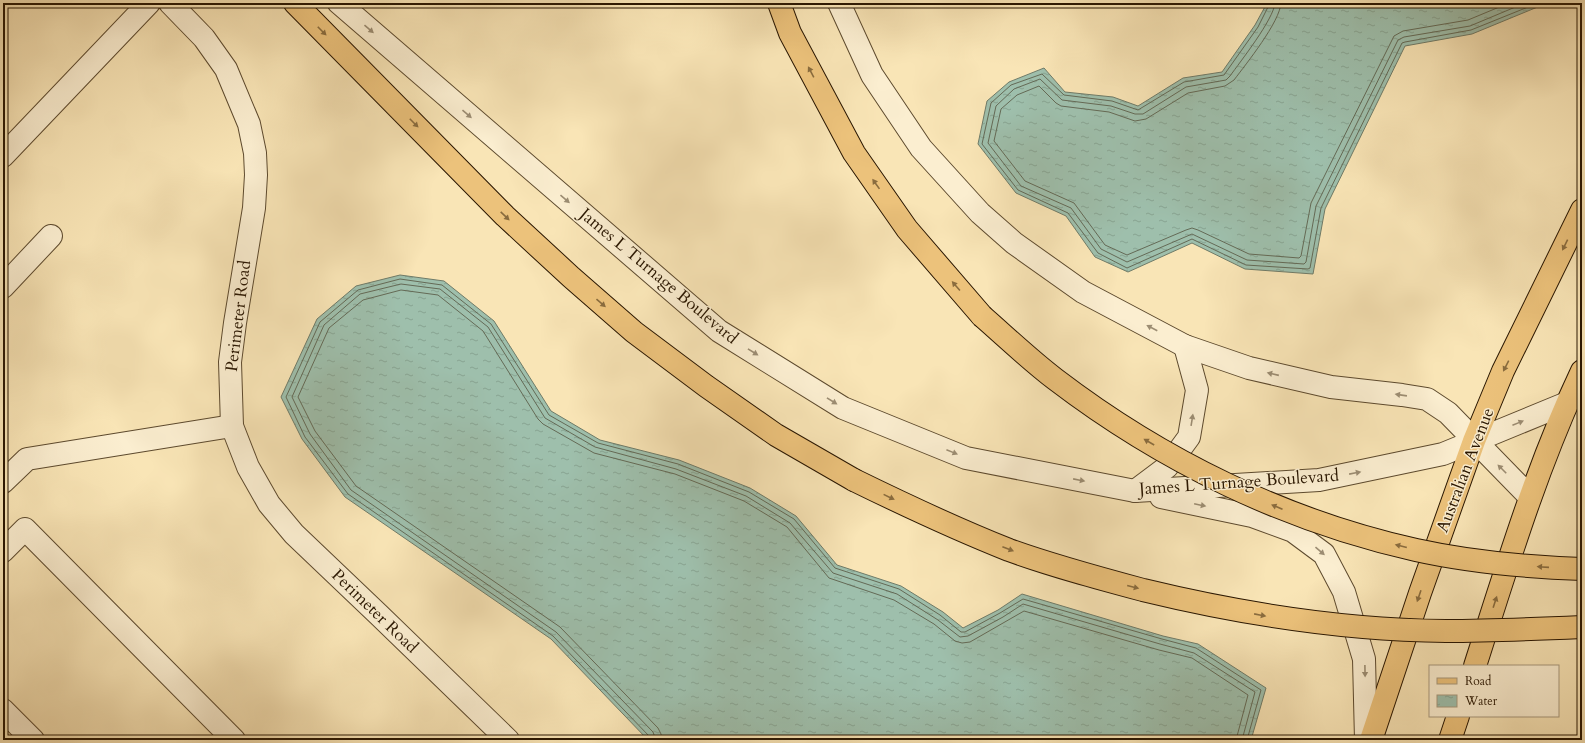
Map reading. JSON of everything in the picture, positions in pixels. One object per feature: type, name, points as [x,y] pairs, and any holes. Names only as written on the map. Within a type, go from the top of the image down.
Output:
[{"type":"main road","points":[[295,3],[505,216],[571,278],[634,332],[706,386],[776,435],[854,480],[929,516],[1010,550],[1094,577],[1185,600],[1268,616],[1358,627],[1445,631],[1582,627]]},
{"type":"main road","points":[[779,3],[790,33],[854,153],[907,229],[982,316],[1054,378],[1092,406],[1131,432],[1168,453],[1256,498],[1332,527],[1376,540],[1459,558],[1543,568],[1582,569]]},
{"type":"main road","name":"Australian Avenue","points":[[1371,740],[1420,593],[1474,441],[1503,372],[1524,332],[1582,210]]},
{"type":"main road","points":[[1475,665],[1530,497],[1567,403],[1582,371]]},
{"type":"main road","points":[[1450,740],[1458,717]]},
{"type":"street","points":[[3,156],[149,3]]},
{"type":"street","name":"Perimeter Road","points":[[170,3],[204,38],[226,69],[248,124],[255,153],[256,175],[254,208],[230,362],[232,426],[248,467],[269,504],[294,534],[508,740]]},
{"type":"street","name":"James L Turnage Boulevard","points":[[340,3],[720,331],[843,408],[966,458],[1135,491],[1319,480],[1443,454],[1567,403]]},
{"type":"street","points":[[840,3],[872,75],[921,148],[980,213],[1014,243],[1084,292],[1184,346],[1248,368],[1331,387],[1427,399],[1448,413],[1530,497]]},
{"type":"street","points":[[3,287],[51,236]]},
{"type":"street","points":[[1135,491],[1167,467],[1189,437],[1197,390],[1184,346]]},
{"type":"street","points":[[3,482],[27,459],[232,426]]},
{"type":"street","points":[[1135,491],[1252,516],[1293,531],[1324,554],[1344,592],[1364,659],[1366,740]]},
{"type":"street","points":[[3,551],[25,529],[234,740]]},
{"type":"street","points":[[3,710],[33,740]]},
{"type":"water","points":[[1267,3],[1543,3],[1540,6],[1472,34],[1405,46],[1325,209],[1313,274],[1245,269],[1192,243],[1128,272],[1095,257],[1066,216],[1016,193],[978,144],[987,101],[1009,82],[1044,68],[1065,92],[1113,97],[1138,106],[1183,78],[1222,72],[1255,25]]},
{"type":"water","points":[[400,275],[444,281],[494,321],[551,411],[600,440],[679,460],[750,488],[796,516],[837,565],[901,586],[943,612],[963,628],[998,610],[1022,594],[1163,636],[1198,644],[1266,688],[1251,740],[648,740],[551,639],[345,497],[302,439],[281,397],[317,319],[356,286]]}]
